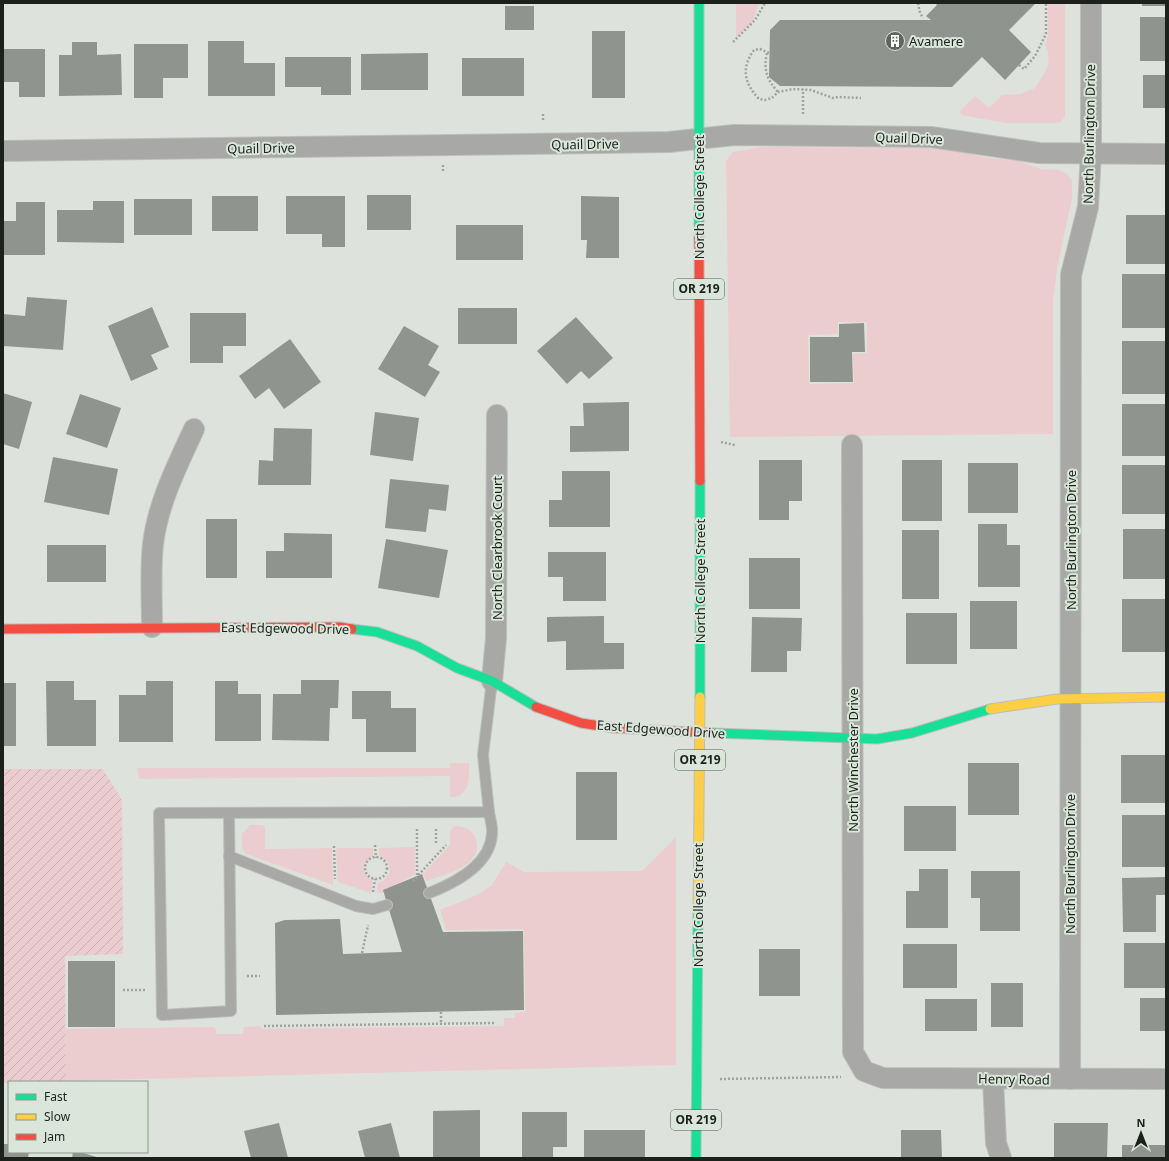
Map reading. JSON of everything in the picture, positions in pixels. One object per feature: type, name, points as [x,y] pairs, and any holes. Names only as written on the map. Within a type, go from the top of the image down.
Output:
[{"type":"street","name":"North College Street","points":[[696,1158],[700,732],[699,3]]},
{"type":"street","name":"North Burlington Drive","points":[[1070,1079],[1071,275],[1088,207],[1091,153],[1091,3]]},
{"type":"street","name":"Quail Drive","points":[[3,151],[669,142],[734,135],[931,137],[1039,153],[1166,154]]},
{"type":"street","name":"North Clearbrook Court","points":[[492,681],[496,638],[497,415]]},
{"type":"street","points":[[152,627],[153,544],[162,505],[175,469],[194,429]]},
{"type":"street","name":"North Winchester Drive","points":[[852,445],[853,1052],[864,1071]]},
{"type":"street","name":"East Edgewood Drive","points":[[3,629],[340,627],[377,632],[417,646],[457,668],[492,681],[534,706],[581,723],[613,728],[853,738],[898,737],[926,730],[977,713],[1020,703],[1070,697],[1166,697]]},
{"type":"street","name":"Henry Road","points":[[864,1071],[883,1078],[1166,1079]]},
{"type":"street","points":[[993,1079],[996,1143],[1001,1158]]},
{"type":"lane","points":[[430,893],[454,883],[485,856],[492,834],[483,755],[492,681]]},
{"type":"lane","points":[[229,813],[231,1011],[162,1015],[159,813],[490,812]]},
{"type":"lane","points":[[229,856],[356,906],[373,909],[387,905]]},
{"type":"path","points":[[733,42],[755,20],[765,3]]},
{"type":"path","points":[[918,3],[920,13],[923,18]]},
{"type":"path","points":[[1019,65],[1024,70],[1035,56],[1046,34],[1046,3]]},
{"type":"path","points":[[778,92],[768,81],[765,61],[768,53],[760,48],[754,50],[750,55],[744,74],[747,84],[759,99],[765,100],[772,98],[778,92],[793,89],[811,90],[833,98],[838,96],[861,98]]},
{"type":"path","points":[[802,114],[803,89]]},
{"type":"path","points":[[417,824],[417,877]]},
{"type":"path","points":[[436,824],[436,845]]},
{"type":"path","points":[[375,845],[376,858]]},
{"type":"path","points":[[413,881],[446,845]]},
{"type":"path","points":[[334,846],[336,884]]},
{"type":"path","points":[[376,858],[382,859],[387,869],[385,875],[375,879],[369,876],[366,870],[369,861],[376,858]]},
{"type":"path","points":[[372,896],[375,879]]},
{"type":"path","points":[[362,953],[368,925]]},
{"type":"path","points":[[242,976],[260,976]]},
{"type":"path","points":[[123,990],[144,990]]},
{"type":"path","points":[[441,1012],[441,1023]]},
{"type":"path","points":[[264,1026],[494,1023]]},
{"type":"path","points":[[734,1078],[841,1077]]},
{"type":"shaded area","points":[[736,3],[761,3],[757,8],[753,21],[736,38]]},
{"type":"shaded area","points":[[1048,3],[1065,3],[1065,116],[1061,122],[1005,123],[961,115],[960,111],[975,96],[989,108],[1002,95],[1020,94],[1035,88],[1047,68],[1048,62],[1048,51],[1045,45],[1048,36]]},
{"type":"shaded area","points":[[761,147],[927,148],[959,151],[987,158],[1016,160],[1041,169],[1059,170],[1067,174],[1072,180],[1072,198],[1059,259],[1053,298],[1053,434],[730,437],[726,161],[733,152]],"holes":[[[838,322],[867,322],[867,353],[853,354],[854,383],[809,384],[808,335],[838,334]]]},
{"type":"shaded area","points":[[450,763],[469,763],[469,780],[462,794],[450,797],[450,776],[139,779],[137,768],[450,768]]},
{"type":"shaded area","points":[[3,769],[103,769],[122,800],[123,954],[65,956],[66,1081],[8,1081],[8,1083],[3,1083]]},
{"type":"shaded area","points":[[250,825],[262,825],[265,827],[265,849],[332,848],[333,885],[246,854],[242,848],[242,834]]},
{"type":"shaded area","points":[[454,826],[461,826],[471,831],[475,837],[477,847],[475,855],[470,862],[453,872],[426,881],[423,874],[450,845],[450,831]]},
{"type":"shaded area","points":[[676,837],[676,1065],[66,1081],[66,1029],[213,1027],[216,1029],[216,1034],[243,1034],[244,1027],[260,1026],[263,1029],[504,1026],[504,1018],[515,1018],[514,1013],[525,1012],[524,929],[446,930],[440,910],[479,894],[492,885],[506,862],[524,872],[642,871]]},
{"type":"shaded area","points":[[415,847],[415,874],[382,893],[377,893],[378,883],[383,881],[390,872],[388,862],[379,856],[379,848]]},
{"type":"shaded area","points":[[336,848],[373,848],[373,856],[364,865],[364,872],[373,881],[371,893],[338,882]]},
{"type":"building","name":"Avamere","points":[[935,3],[1036,3],[1009,30],[1031,52],[1005,80],[982,57],[952,87],[780,86],[769,77],[770,30],[780,20],[931,20],[926,16],[937,5]]},
{"type":"building","points":[[1142,3],[1166,3],[1166,6],[1142,6]]},
{"type":"building","points":[[505,6],[534,6],[534,30],[505,30]]},
{"type":"building","points":[[1140,17],[1166,17],[1166,61],[1140,61]]},
{"type":"building","points":[[592,31],[625,31],[625,98],[592,98]]},
{"type":"building","points":[[208,41],[244,41],[244,63],[275,63],[275,96],[208,96]]},
{"type":"building","points":[[72,42],[97,42],[97,55],[121,54],[122,95],[59,96],[59,55],[72,55]]},
{"type":"building","points":[[134,44],[188,44],[188,78],[163,78],[163,98],[134,98]]},
{"type":"building","points":[[3,49],[45,49],[45,97],[19,97],[19,82],[3,82]]},
{"type":"building","points":[[428,53],[428,90],[361,90],[361,54]]},
{"type":"building","points":[[285,57],[351,57],[351,95],[321,95],[321,87],[285,87]]},
{"type":"building","points":[[462,58],[524,58],[524,96],[462,96]]},
{"type":"building","points":[[1143,75],[1166,75],[1166,108],[1143,108]]},
{"type":"building","points":[[367,195],[411,195],[411,230],[367,230]]},
{"type":"building","points":[[212,196],[258,196],[258,231],[212,231]]},
{"type":"building","points":[[286,196],[345,196],[345,247],[322,247],[322,234],[286,234]]},
{"type":"building","points":[[581,196],[619,197],[619,258],[586,258],[587,240],[581,240]]},
{"type":"building","points":[[134,199],[192,199],[192,235],[134,235]]},
{"type":"building","points":[[93,201],[124,201],[124,243],[57,242],[57,210],[93,210]]},
{"type":"building","points":[[16,202],[45,202],[45,255],[3,255],[3,221],[16,221]]},
{"type":"building","points":[[1126,215],[1166,215],[1166,264],[1126,264]]},
{"type":"building","points":[[456,225],[523,225],[523,260],[456,260]]},
{"type":"building","points":[[1122,274],[1166,274],[1166,328],[1122,328]]},
{"type":"building","points":[[27,297],[67,300],[63,350],[3,346],[3,314],[25,316]]},
{"type":"building","points":[[152,307],[169,347],[151,355],[158,369],[131,381],[108,326]]},
{"type":"building","points":[[458,308],[517,308],[517,344],[458,344]]},
{"type":"building","points":[[190,313],[246,313],[246,346],[223,346],[223,363],[190,363]]},
{"type":"building","points":[[576,317],[613,358],[589,379],[581,371],[567,384],[537,351]]},
{"type":"building","points":[[864,323],[865,352],[852,352],[853,382],[810,382],[810,337],[839,337],[839,324]]},
{"type":"building","points":[[404,326],[439,346],[428,365],[440,372],[425,397],[378,369]]},
{"type":"building","points":[[290,339],[321,382],[284,409],[269,388],[255,399],[239,376]]},
{"type":"building","points":[[1122,341],[1166,341],[1166,394],[1122,394]]},
{"type":"building","points":[[3,393],[32,402],[19,449],[3,444]]},
{"type":"building","points":[[80,394],[121,408],[107,448],[66,434]]},
{"type":"building","points":[[629,402],[629,451],[570,452],[570,426],[584,426],[583,403]]},
{"type":"building","points":[[1122,404],[1166,404],[1166,456],[1122,456]]},
{"type":"building","points":[[375,412],[419,418],[413,461],[370,455]]},
{"type":"building","points":[[274,428],[312,429],[311,485],[258,485],[259,460],[273,461]]},
{"type":"building","points":[[53,457],[118,469],[109,515],[44,502]]},
{"type":"building","points":[[759,460],[802,460],[802,501],[789,501],[789,520],[759,520]]},
{"type":"building","points":[[902,460],[942,460],[942,521],[902,521]]},
{"type":"building","points":[[968,463],[1018,463],[1018,513],[968,513]]},
{"type":"building","points":[[1122,465],[1166,465],[1166,514],[1122,514]]},
{"type":"building","points":[[562,471],[610,471],[610,527],[549,527],[549,500],[562,500]]},
{"type":"building","points":[[390,479],[449,485],[446,511],[429,509],[426,532],[385,528]]},
{"type":"building","points":[[206,519],[237,519],[237,578],[206,578]]},
{"type":"building","points":[[978,524],[1007,524],[1007,545],[1020,545],[1020,587],[978,587]]},
{"type":"building","points":[[1123,529],[1166,529],[1166,579],[1123,579]]},
{"type":"building","points":[[902,530],[939,530],[939,599],[902,599]]},
{"type":"building","points":[[284,533],[332,534],[332,578],[266,578],[266,551],[284,551]]},
{"type":"building","points":[[386,539],[448,550],[439,598],[378,588]]},
{"type":"building","points":[[47,545],[106,545],[106,582],[47,582]]},
{"type":"building","points":[[548,552],[606,552],[606,601],[563,601],[563,577],[548,577]]},
{"type":"building","points":[[749,558],[800,558],[800,609],[749,609]]},
{"type":"building","points":[[1122,599],[1166,599],[1166,652],[1122,652]]},
{"type":"building","points":[[970,601],[1017,601],[1017,649],[970,649]]},
{"type":"building","points":[[906,613],[957,613],[957,664],[906,664]]},
{"type":"building","points":[[604,616],[604,643],[624,643],[624,669],[566,670],[566,641],[547,642],[547,617]]},
{"type":"building","points":[[752,617],[802,618],[801,651],[787,651],[787,672],[751,672]]},
{"type":"building","points":[[301,680],[339,680],[338,708],[330,708],[329,741],[272,740],[273,694],[301,694]]},
{"type":"building","points":[[46,681],[74,681],[74,700],[96,700],[96,746],[47,746]]},
{"type":"building","points":[[146,681],[173,681],[173,742],[119,742],[119,695],[146,695]]},
{"type":"building","points":[[215,681],[238,681],[238,694],[261,694],[261,741],[215,741]]},
{"type":"building","points":[[3,683],[16,683],[16,746],[3,746]]},
{"type":"building","points":[[352,691],[391,691],[391,708],[416,708],[416,752],[366,752],[366,719],[352,719]]},
{"type":"building","points":[[1121,755],[1166,755],[1166,803],[1121,803]]},
{"type":"building","points":[[968,763],[1019,763],[1019,815],[968,815]]},
{"type":"building","points":[[576,772],[617,772],[617,840],[576,840]]},
{"type":"building","points":[[904,806],[956,806],[956,851],[904,851]]},
{"type":"building","points":[[1122,815],[1166,815],[1166,867],[1122,867]]},
{"type":"building","points":[[919,869],[948,869],[948,928],[906,928],[906,891],[919,891]]},
{"type":"building","points":[[971,871],[1020,871],[1020,931],[980,931],[980,898],[971,898]]},
{"type":"building","points":[[422,874],[443,932],[523,931],[524,1010],[276,1015],[275,923],[285,920],[340,919],[343,954],[402,952],[383,890]]},
{"type":"building","points":[[1166,877],[1166,895],[1156,895],[1156,932],[1123,932],[1122,878]]},
{"type":"building","points":[[1124,943],[1166,943],[1166,988],[1124,988]]},
{"type":"building","points":[[903,944],[957,944],[957,988],[903,988]]},
{"type":"building","points":[[759,949],[800,949],[800,996],[759,996]]},
{"type":"building","points":[[68,961],[115,961],[115,1027],[68,1027]]},
{"type":"building","points":[[991,983],[1023,983],[1023,1027],[991,1027]]},
{"type":"building","points":[[1140,998],[1166,998],[1166,1031],[1140,1031]]},
{"type":"building","points":[[925,999],[977,999],[977,1031],[925,1031]]},
{"type":"building","points":[[480,1110],[480,1158],[433,1158],[433,1111]]},
{"type":"building","points":[[522,1112],[567,1112],[567,1147],[553,1147],[553,1158],[522,1158]]},
{"type":"building","points":[[279,1123],[288,1158],[251,1158],[244,1131]]},
{"type":"building","points":[[391,1123],[400,1158],[365,1158],[358,1131]]},
{"type":"building","points":[[1054,1123],[1108,1123],[1107,1158],[1054,1158]]},
{"type":"building","points":[[584,1130],[645,1130],[645,1158],[584,1158]]},
{"type":"building","points":[[901,1130],[941,1130],[942,1158],[901,1158]]},
{"type":"building","points":[[3,1144],[8,1144],[8,1153],[29,1153],[28,1158],[3,1158]]},
{"type":"building","points":[[1122,1145],[1166,1145],[1166,1158],[1122,1158]]},
{"type":"building","points":[[73,1153],[83,1153],[100,1158],[72,1158]]},
{"type":"traffic: fast","points":[[699,3],[699,238]]},
{"type":"traffic: fast","points":[[700,481],[700,697]]},
{"type":"traffic: fast","points":[[352,629],[377,632],[417,646],[457,668],[492,681],[536,707]]},
{"type":"traffic: fast","points":[[713,733],[877,739],[912,733],[990,709]]},
{"type":"traffic: fast","points":[[696,1158],[698,912]]},
{"type":"traffic: slow","points":[[698,912],[700,697]]},
{"type":"traffic: slow","points":[[990,709],[1057,699],[1166,697]]},
{"type":"traffic: jam","points":[[699,238],[700,481]]},
{"type":"traffic: jam","points":[[3,629],[340,627],[352,629]]},
{"type":"traffic: jam","points":[[536,707],[581,723],[613,728],[713,733]]},
{"type":"place","name":"Avamere","points":[[895,41]]}]
